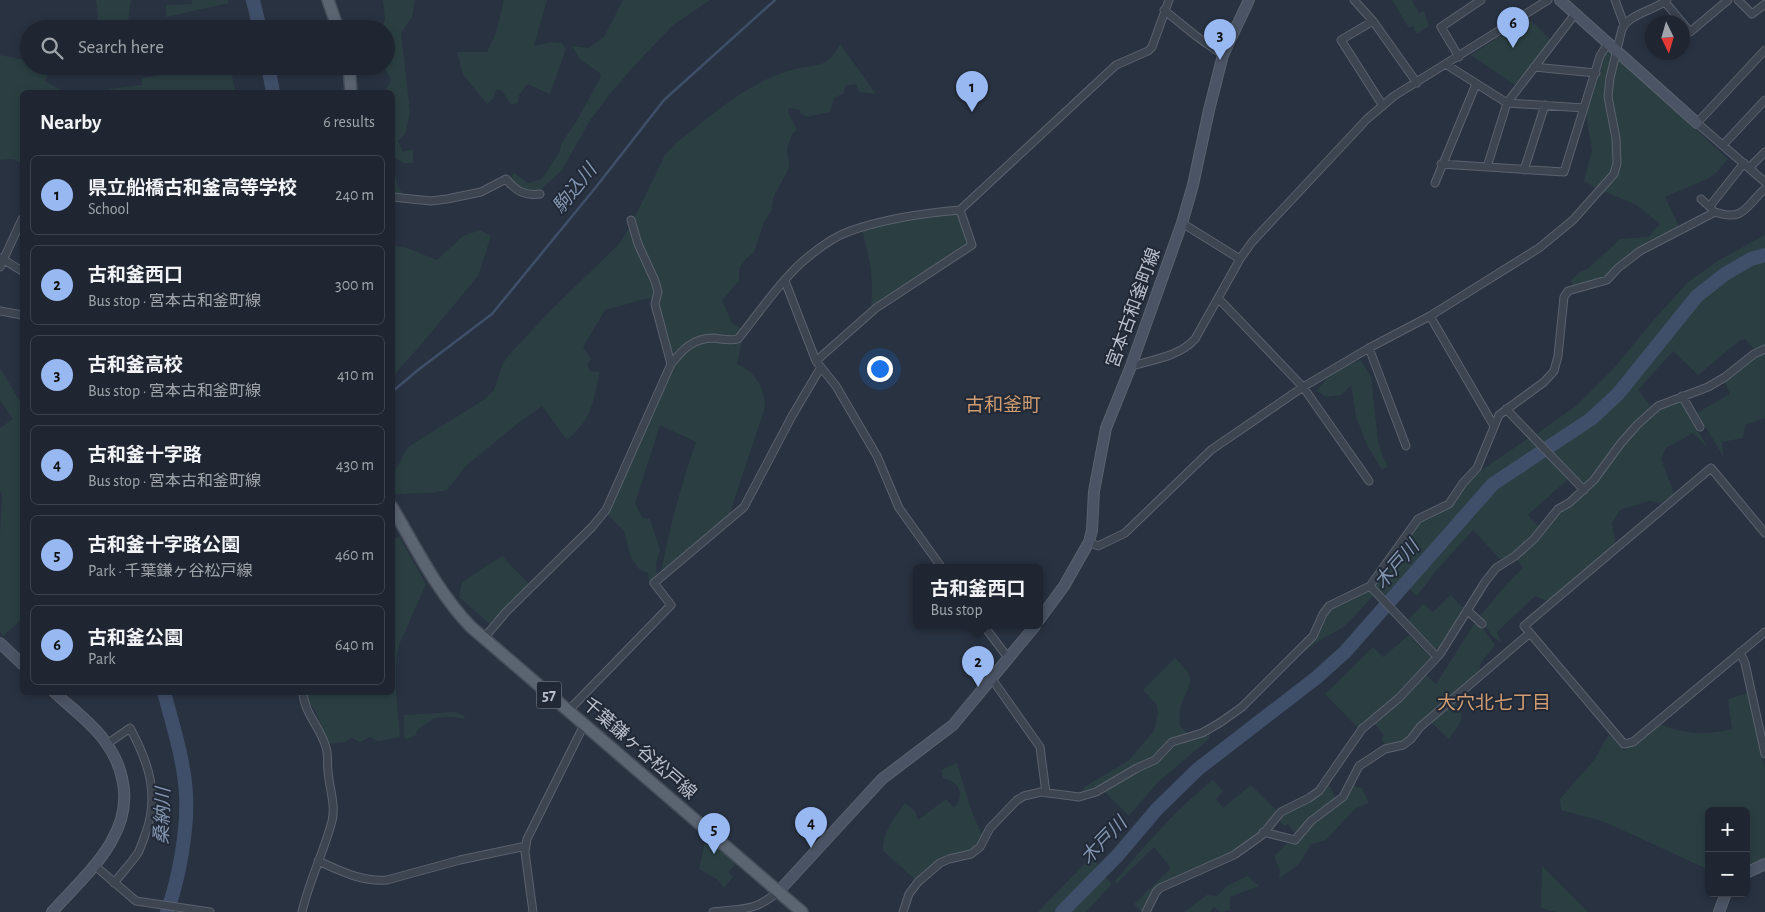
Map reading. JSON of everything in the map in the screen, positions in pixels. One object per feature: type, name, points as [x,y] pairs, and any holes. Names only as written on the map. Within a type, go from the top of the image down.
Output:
[{"type":"main road","points":[[328,0],[335,20]]},
{"type":"main road","points":[[350,75],[351,90]]},
{"type":"main road","name":"千葉鎌ヶ谷松戸線","points":[[395,512],[442,592],[458,614],[802,912]]},
{"type":"street","points":[[484,638],[506,612],[592,527],[606,510],[671,364],[686,346],[712,338],[738,339],[785,281],[808,257],[850,231],[925,213],[960,210],[1116,64],[1148,51],[1152,47],[1168,0]]},
{"type":"street","name":"宮本古和釜町線","points":[[1043,615],[1064,586],[1089,542],[1092,530],[1094,491],[1106,428],[1132,366],[1182,223],[1193,185],[1223,54],[1249,0]]},
{"type":"street","points":[[1354,0],[1373,21],[1417,83]]},
{"type":"street","points":[[1459,57],[1441,27],[1481,0]]},
{"type":"street","points":[[1132,366],[1160,359],[1188,346],[1195,339],[1240,259],[1252,242],[1367,119],[1394,96],[1548,0]]},
{"type":"street","points":[[1560,0],[1572,7],[1608,43],[1765,182]]},
{"type":"street","points":[[1089,542],[1098,546],[1124,533],[1211,450],[1303,387],[1369,348],[1430,316],[1539,248],[1573,220],[1614,174],[1618,163],[1617,146],[1608,97],[1610,78],[1624,24],[1615,0]]},
{"type":"street","points":[[1624,24],[1666,1],[1690,32],[1728,0]]},
{"type":"street","points":[[1738,0],[1752,14],[1765,4]]},
{"type":"street","points":[[1487,167],[1507,102],[1534,68],[1572,7]]},
{"type":"street","points":[[1164,10],[1196,36],[1223,54]]},
{"type":"street","points":[[1373,21],[1341,40],[1383,106]]},
{"type":"street","points":[[1442,164],[1564,172],[1600,56],[1608,43]]},
{"type":"street","points":[[1697,123],[1765,50]]},
{"type":"street","points":[[1447,64],[1507,102],[1584,108]]},
{"type":"street","points":[[1534,68],[1596,72]]},
{"type":"street","points":[[1434,183],[1476,84]]},
{"type":"street","points":[[1723,146],[1765,100]]},
{"type":"street","points":[[1524,170],[1545,105]]},
{"type":"street","points":[[903,912],[909,894],[931,870],[940,863],[971,854],[980,847],[990,828],[1000,815],[1017,800],[1024,796],[1046,793],[1079,797],[1096,792],[1137,768],[1155,760],[1172,742],[1202,733],[1242,707],[1313,636],[1323,614],[1329,606],[1370,586],[1418,519],[1449,504],[1476,468],[1499,416],[1544,382],[1554,371],[1558,356],[1564,297],[1568,291],[1607,280],[1618,268],[1640,251],[1712,209],[1747,166],[1765,152]]},
{"type":"street","points":[[395,197],[431,201],[447,199],[482,192],[506,179],[514,189],[528,195],[540,194]]},
{"type":"street","points":[[1701,199],[1712,209],[1729,217],[1744,212],[1765,189]]},
{"type":"street","points":[[816,361],[876,308],[972,244],[960,210]]},
{"type":"street","points":[[631,220],[638,244],[655,281],[658,292],[655,304],[671,364]]},
{"type":"street","points":[[0,267],[20,223]]},
{"type":"street","points":[[1182,223],[1240,259]]},
{"type":"street","points":[[2,259],[20,270]]},
{"type":"street","points":[[785,281],[816,361],[836,386],[878,456],[900,508],[939,564]]},
{"type":"street","points":[[1218,298],[1303,387],[1369,481]]},
{"type":"street","points":[[0,311],[20,315]]},
{"type":"street","points":[[1430,316],[1494,426]]},
{"type":"street","points":[[1369,348],[1406,446]]},
{"type":"street","points":[[1146,912],[1160,888],[1234,855],[1253,842],[1281,812],[1319,791],[1362,729],[1399,698],[1437,656],[1496,568],[1515,556],[1534,539],[1558,509],[1584,490],[1594,480],[1621,443],[1638,424],[1658,406],[1708,386],[1725,377],[1754,354],[1765,349]]},
{"type":"street","points":[[568,711],[671,605],[654,583],[744,507],[792,416],[821,367]]},
{"type":"street","points":[[1682,396],[1700,427]]},
{"type":"street","points":[[1506,409],[1584,490]]},
{"type":"street","points":[[1765,533],[1711,468],[1524,626],[1624,744],[1633,742],[1765,632]]},
{"type":"street","points":[[1370,586],[1437,656]]},
{"type":"street","points":[[1467,610],[1482,624]]},
{"type":"street","points":[[986,629],[1009,659]]},
{"type":"street","points":[[713,912],[762,909],[882,779],[946,732],[1033,629]]},
{"type":"street","points":[[1263,832],[1295,840],[1311,821],[1343,797],[1359,766],[1385,749],[1402,745],[1411,739],[1420,727],[1530,633]]},
{"type":"street","points":[[0,643],[20,662]]},
{"type":"street","points":[[1501,646],[1506,654]]},
{"type":"street","points":[[1740,652],[1745,662],[1765,754]]},
{"type":"street","points":[[992,679],[1040,747],[1046,793]]},
{"type":"street","points":[[52,912],[94,865],[116,836],[124,808],[121,774],[107,744],[93,728],[57,695]]},
{"type":"street","points":[[302,912],[305,896],[332,819],[332,800],[327,769],[326,745],[312,721],[303,695]]},
{"type":"street","points":[[533,912],[525,852],[527,839],[584,725]]},
{"type":"street","points":[[107,744],[130,728],[140,746],[148,768],[153,793],[150,822],[139,851],[114,883]]},
{"type":"street","points":[[318,861],[356,878],[381,880],[476,856],[526,846]]},
{"type":"street","points":[[1750,871],[1765,864]]},
{"type":"street","points":[[94,865],[136,901],[210,912]]},
{"type":"street","points":[[1719,912],[1725,897]]},
{"type":"green space","points":[[96,0],[131,0],[128,20],[97,20]]},
{"type":"green space","points":[[192,0],[228,0],[229,3],[166,17],[166,5],[192,4]]},
{"type":"green space","points":[[383,0],[415,0],[412,17],[401,33],[410,112],[405,134],[398,141],[403,152],[413,149],[413,163],[404,163],[395,158],[395,90],[386,90],[391,79],[389,75],[395,75],[395,20],[385,19]]},
{"type":"green space","points":[[504,0],[547,0],[534,46],[552,42],[562,43],[566,49],[550,94],[527,84],[519,95],[518,103],[511,105],[502,90],[496,90],[493,99],[487,104],[463,74],[457,52],[487,52],[496,33]]},
{"type":"green space","points":[[623,0],[710,0],[672,26],[614,89],[590,120],[562,170],[538,192],[528,194],[514,187],[509,179],[514,173],[528,183],[542,179],[560,151],[561,144],[576,122],[601,74],[580,59],[572,46],[589,48],[604,37]]},
{"type":"green space","points":[[1392,0],[1412,0],[1419,13],[1424,11],[1429,26],[1417,34],[1413,26],[1409,28]]},
{"type":"green space","points":[[1528,18],[1552,41],[1515,85],[1471,55]]},
{"type":"green space","points":[[840,44],[876,94],[859,92],[856,84],[845,86],[844,93],[834,98],[830,112],[806,117],[799,113],[801,110],[789,108],[788,112],[797,130],[792,134],[787,149],[789,163],[787,171],[776,192],[772,210],[764,222],[754,252],[739,269],[739,281],[722,300],[732,323],[744,331],[737,364],[758,381],[763,393],[765,407],[729,516],[661,573],[676,507],[696,442],[660,425],[635,503],[642,518],[650,519],[660,550],[656,564],[657,577],[654,585],[649,581],[648,573],[640,570],[631,558],[624,531],[607,514],[673,365],[653,303],[649,298],[605,310],[583,347],[591,359],[587,365],[590,371],[600,372],[593,402],[587,417],[576,432],[567,440],[542,406],[466,466],[447,490],[432,493],[395,494],[395,470],[408,447],[485,399],[494,390],[503,363],[508,356],[550,311],[619,244],[631,225],[665,155],[675,144],[728,102],[757,84],[788,71],[824,63],[835,53]]},
{"type":"green space","points":[[1612,53],[1728,159],[1709,178],[1665,197],[1679,226],[1639,249],[1606,279],[1573,287],[1571,280],[1580,272],[1589,268],[1620,239],[1648,237],[1660,224],[1635,204],[1598,189],[1584,181],[1592,150],[1586,115],[1606,54]]},
{"type":"green space","points":[[0,55],[20,59],[20,75],[48,75],[45,81],[61,90],[20,90],[20,163],[13,159],[0,160]]},
{"type":"green space","points":[[163,75],[232,75],[235,90],[109,90],[142,85],[142,78]]},
{"type":"green space","points":[[395,168],[398,186],[403,194],[395,194]]},
{"type":"green space","points":[[956,212],[968,244],[871,307],[871,268],[862,231],[903,220]]},
{"type":"green space","points":[[480,230],[491,236],[478,276],[395,374],[395,246],[404,247],[437,260],[463,236]]},
{"type":"green space","points":[[1765,235],[1765,250],[1727,268],[1685,303],[1666,332],[1612,396],[1587,417],[1544,444],[1535,435],[1577,405],[1615,367],[1688,282],[1719,260]]},
{"type":"green space","points":[[1765,259],[1765,346],[1755,350],[1745,339],[1739,341],[1698,375],[1673,351],[1638,390],[1652,408],[1583,486],[1549,450],[1607,411],[1633,384],[1681,322],[1717,285],[1739,271]]},
{"type":"green space","points":[[1765,352],[1765,418],[1745,425],[1743,438],[1722,442],[1723,456],[1697,413],[1730,394],[1725,382],[1755,356]]},
{"type":"green space","points":[[1361,360],[1371,377],[1378,441],[1388,466],[1382,470],[1366,443],[1356,416],[1351,385],[1341,395],[1326,397],[1317,391],[1336,371]]},
{"type":"green space","points":[[0,368],[20,402],[20,621],[3,636],[0,632],[2,495],[0,491],[0,428],[13,419],[0,400]]},
{"type":"green space","points":[[1680,401],[1708,448],[1693,433],[1666,448],[1661,459],[1674,493],[1662,503],[1649,501],[1620,510],[1612,523],[1616,546],[1550,602],[1535,596],[1497,632],[1501,643],[1491,635],[1480,616],[1523,568],[1516,558],[1559,511],[1569,506],[1640,426],[1658,410]]},
{"type":"green space","points":[[1530,437],[1540,448],[1491,482],[1387,601],[1374,584],[1422,520],[1445,508],[1473,476]]},
{"type":"green space","points":[[1543,450],[1569,478],[1528,515],[1540,528],[1531,538],[1517,550],[1500,559],[1473,530],[1436,571],[1417,596],[1406,586],[1494,485]]},
{"type":"green space","points":[[400,536],[426,584],[399,645],[397,656],[396,691],[400,737],[378,741],[370,737],[360,742],[352,738],[345,742],[328,744],[315,710],[307,700],[306,695],[395,695],[395,539]]},
{"type":"green space","points":[[502,556],[530,585],[490,624],[459,597],[462,582]]},
{"type":"green space","points":[[1369,591],[1374,595],[1345,626],[1293,659],[1318,634],[1325,617],[1331,609],[1340,603]]},
{"type":"green space","points":[[1451,595],[1465,610],[1439,652],[1408,620],[1423,604],[1433,612]]},
{"type":"green space","points":[[1476,621],[1495,645],[1480,664],[1479,675],[1452,697],[1461,714],[1460,722],[1454,732],[1449,739],[1431,722],[1402,744],[1388,746],[1381,740],[1384,735],[1375,724],[1402,701],[1426,675],[1436,684]]},
{"type":"green space","points":[[1409,635],[1432,659],[1397,697],[1358,728],[1325,694],[1373,647],[1383,657]]},
{"type":"green space","points":[[1175,658],[1187,671],[1190,680],[1180,712],[1180,726],[1188,734],[1173,740],[1146,763],[1129,773],[1081,794],[1084,787],[1128,761],[1154,731],[1158,714],[1157,705],[1143,690]]},
{"type":"green space","points":[[1748,693],[1765,769],[1765,858],[1750,866],[1750,807],[1705,807],[1705,868],[1605,822],[1561,810],[1560,799],[1594,760],[1609,734],[1624,751],[1658,724],[1695,733],[1712,733],[1732,729],[1728,699]]},
{"type":"green space","points":[[455,712],[465,716],[464,719],[449,717],[434,719],[420,728],[416,735],[407,739],[404,737],[404,715]]},
{"type":"green space","points":[[1211,731],[1208,740],[1158,782],[1129,816],[1105,792],[1138,771],[1157,762],[1181,741]]},
{"type":"green space","points":[[957,763],[971,810],[982,835],[979,846],[969,853],[958,856],[917,881],[883,851],[887,832],[893,819],[905,803],[915,811],[918,820],[946,799],[954,808],[959,798],[959,790],[949,780],[943,778],[941,770]]},
{"type":"green space","points":[[1213,780],[1223,791],[1216,799],[1223,808],[1251,785],[1277,811],[1250,841],[1230,853],[1155,888],[1142,912],[1134,904],[1171,868],[1154,847],[1116,884],[1115,881],[1173,815]]},
{"type":"green space","points":[[1329,784],[1336,799],[1296,835],[1288,824],[1284,826],[1278,819],[1317,793]]},
{"type":"green space","points":[[1349,785],[1362,788],[1369,803],[1356,808],[1326,840],[1311,844],[1300,863],[1279,879],[1280,870],[1274,856],[1317,817],[1344,801]]},
{"type":"green space","points":[[706,837],[736,864],[728,872],[733,877],[724,888],[718,880],[699,869]]},
{"type":"green space","points":[[1091,857],[1101,868],[1054,912],[1038,912]]},
{"type":"green space","points":[[1542,866],[1588,912],[1556,912],[1541,908]]},
{"type":"green space","points":[[1103,874],[1112,884],[1086,912],[1063,912]]},
{"type":"green space","points":[[1247,876],[1259,886],[1230,897],[1230,910],[1221,912],[1214,907],[1210,912],[1184,912],[1207,895],[1217,896],[1227,886]]},
{"type":"waterway","name":"桑納川","points":[[253,0],[258,20]]},
{"type":"waterway","name":"駒込川","points":[[395,389],[492,314],[596,187],[664,100],[775,0]]},
{"type":"waterway","name":"桑納川","points":[[270,75],[273,90]]},
{"type":"waterway","name":"木戸川","points":[[1062,912],[1118,855],[1157,809],[1198,769],[1316,678],[1345,652],[1493,484],[1591,419],[1618,394],[1697,296],[1725,274],[1751,259],[1765,255]]},
{"type":"waterway","name":"桑納川","points":[[165,695],[178,743],[186,794],[186,823],[182,854],[167,912]]},
{"type":"place","name":"古和釜公園","points":[[1513,48]]},
{"type":"place","name":"古和釜高校","points":[[1220,60]]},
{"type":"place","name":"県立船橋古和釜高等学校","points":[[972,112]]},
{"type":"place","name":"古和釜西口","points":[[978,687]]},
{"type":"place","name":"古和釜十字路","points":[[811,848]]},
{"type":"place","name":"古和釜十字路公園","points":[[714,854]]},
{"type":"district","name":"古和釜町","points":[[1003,405]]},
{"type":"district","name":"大穴北七丁目","points":[[1494,703]]}]
